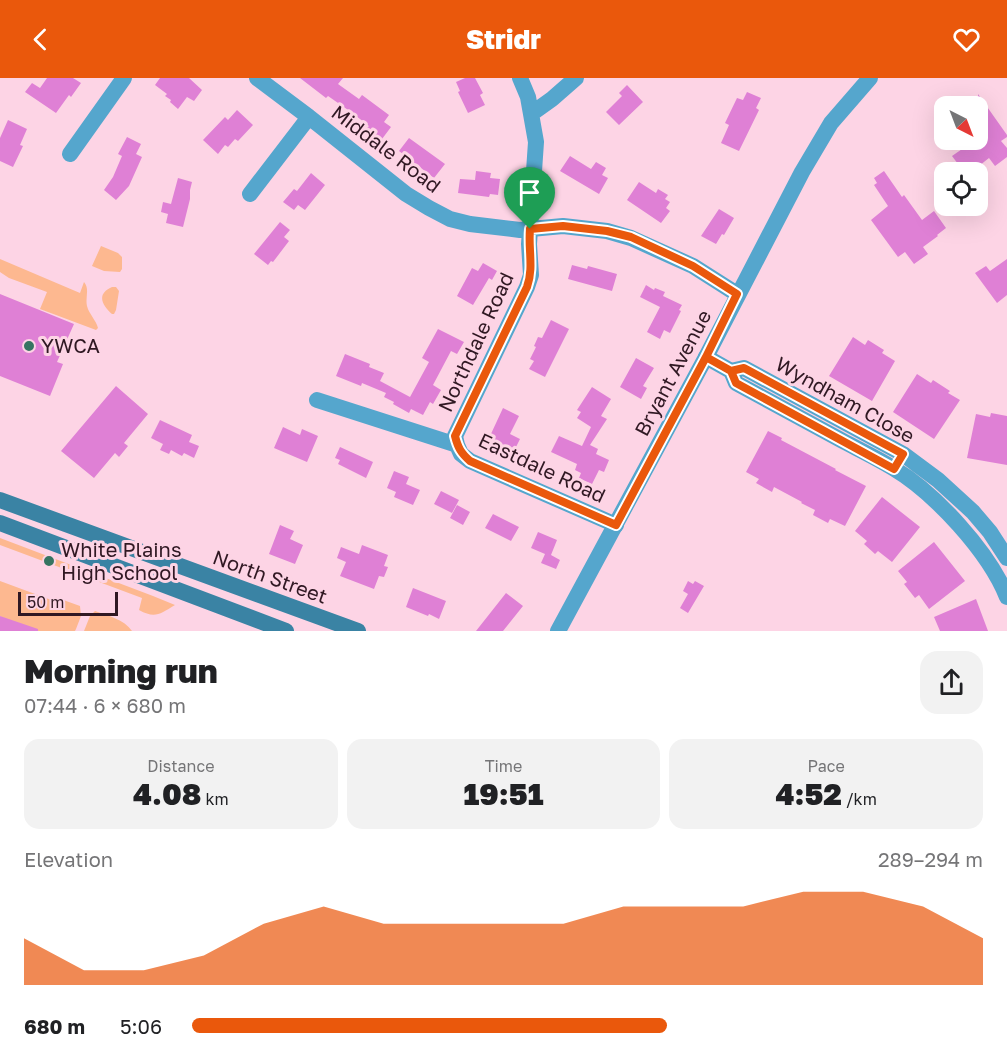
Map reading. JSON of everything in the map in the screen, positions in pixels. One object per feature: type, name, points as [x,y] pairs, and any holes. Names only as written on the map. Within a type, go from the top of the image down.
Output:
[{"type":"main road","name":"North Street","points":[[0,500],[357,631]]},
{"type":"main road","points":[[0,523],[286,631]]},
{"type":"street","points":[[70,154],[124,78]]},
{"type":"street","name":"Middale Road","points":[[257,78],[406,194],[450,219],[519,230],[563,226],[607,231],[631,237],[693,266],[737,294]]},
{"type":"street","name":"Northdale Road","points":[[457,445],[455,436],[531,275],[529,244],[536,142],[528,97],[520,78]]},
{"type":"street","points":[[531,114],[576,78]]},
{"type":"street","name":"Bryant Avenue","points":[[558,631],[706,357],[802,172],[831,123],[870,78]]},
{"type":"street","points":[[250,194],[309,117]]},
{"type":"street","name":"Wyndham Close","points":[[706,357],[731,371],[744,368],[899,462],[938,480],[973,512],[1007,558]]},
{"type":"street","name":"Eastdale Road","points":[[318,400],[457,445],[461,454],[470,461],[616,525]]},
{"type":"street","name":"Wyndham Close","points":[[899,462],[974,543],[1006,592]]},
{"type":"shaded area","points":[[101,246],[122,257],[120,272],[104,271],[92,266]]},
{"type":"shaded area","points":[[0,259],[80,293],[84,282],[87,287],[87,306],[98,328],[96,330],[40,309],[47,292],[9,278],[0,272]]},
{"type":"shaded area","points":[[116,287],[119,291],[114,314],[108,311],[102,300],[104,293]]},
{"type":"shaded area","points":[[0,538],[175,605],[157,614],[145,613],[139,610],[142,598],[0,545]]},
{"type":"shaded area","points":[[0,581],[54,601],[55,597],[80,606],[81,616],[75,631],[26,631],[0,616]]},
{"type":"shaded area","points":[[95,611],[120,621],[132,631],[84,631],[90,616]]},
{"type":"building","points":[[47,78],[73,78],[81,83],[56,113],[25,92],[32,83],[40,88]]},
{"type":"building","points":[[160,78],[189,78],[202,90],[194,101],[187,97],[178,109],[165,96],[167,94],[155,85]]},
{"type":"building","points":[[300,78],[343,78],[338,84],[359,99],[362,95],[389,115],[384,122],[391,127],[382,139],[351,112],[328,96],[326,98]]},
{"type":"building","points":[[465,78],[475,78],[483,93],[480,95],[485,105],[468,113],[456,82]]},
{"type":"building","points":[[627,85],[643,102],[619,125],[606,112],[622,96],[619,93]]},
{"type":"building","points":[[747,92],[761,98],[756,108],[759,110],[739,151],[721,143],[729,125],[725,123],[737,98],[743,100]]},
{"type":"building","points":[[988,108],[1007,135],[1001,141],[1007,148],[1007,157],[995,166],[989,158],[984,162],[956,162],[952,156],[961,150],[988,150]]},
{"type":"building","points":[[237,110],[253,125],[238,141],[235,139],[228,147],[225,145],[218,154],[203,140],[225,117],[228,120]]},
{"type":"building","points":[[8,120],[27,129],[20,145],[23,146],[13,167],[0,161],[0,138]]},
{"type":"building","points":[[127,137],[141,144],[136,154],[142,157],[129,186],[116,200],[104,190],[113,177],[122,156],[118,154]]},
{"type":"building","points":[[409,138],[445,164],[434,178],[399,151]]},
{"type":"building","points":[[570,156],[591,169],[596,162],[606,168],[602,175],[608,178],[599,194],[560,171]]},
{"type":"building","points":[[476,171],[491,173],[490,178],[500,179],[498,195],[490,194],[489,197],[458,193],[460,179],[475,180]]},
{"type":"building","points":[[884,171],[922,220],[934,211],[934,216],[938,216],[946,228],[923,247],[928,254],[914,264],[905,252],[898,257],[871,220],[888,206],[874,185],[877,183],[874,178]]},
{"type":"building","points":[[311,173],[325,185],[305,210],[298,205],[294,210],[283,202],[294,189],[297,191]]},
{"type":"building","points":[[178,178],[192,182],[183,227],[166,223],[168,214],[161,212],[163,202],[171,204]]},
{"type":"building","points":[[639,182],[656,193],[658,189],[668,195],[665,199],[670,202],[666,208],[670,211],[661,223],[627,200]]},
{"type":"building","points":[[719,209],[734,218],[716,244],[701,236]]},
{"type":"building","points":[[280,222],[290,230],[284,237],[289,241],[268,265],[254,254]]},
{"type":"building","points":[[1007,259],[1007,295],[997,303],[975,273],[986,266],[990,271]]},
{"type":"building","points":[[483,263],[497,271],[492,280],[489,278],[473,305],[457,296],[472,268],[478,271]]},
{"type":"building","points":[[572,265],[587,269],[588,266],[617,274],[612,291],[568,279]]},
{"type":"building","points":[[646,285],[654,290],[655,288],[665,292],[663,296],[682,305],[670,333],[664,330],[660,339],[647,332],[660,307],[640,297]]},
{"type":"building","name":"YWCA","points":[[0,294],[74,324],[57,362],[63,364],[50,396],[0,376]]},
{"type":"building","points":[[551,320],[569,329],[545,377],[529,369],[534,361],[530,359],[538,337],[542,338]]},
{"type":"building","points":[[438,329],[464,342],[457,354],[451,351],[433,385],[441,390],[433,404],[430,402],[423,415],[411,409],[409,413],[393,404],[394,402],[384,397],[386,393],[336,376],[345,354],[370,364],[369,367],[384,373],[380,381],[410,397],[429,362],[422,358]]},
{"type":"building","points":[[853,337],[865,345],[868,340],[884,350],[882,353],[895,361],[872,401],[829,376]]},
{"type":"building","points":[[636,358],[654,368],[643,386],[647,388],[641,399],[620,387]]},
{"type":"building","points":[[917,374],[931,383],[933,380],[960,400],[934,439],[893,412]]},
{"type":"building","points":[[116,386],[148,414],[124,443],[128,446],[119,457],[115,453],[94,478],[61,451]]},
{"type":"building","points":[[592,387],[611,399],[601,416],[607,419],[590,445],[598,449],[596,454],[609,460],[604,472],[599,470],[592,484],[579,478],[581,473],[575,470],[577,464],[551,452],[559,436],[582,446],[591,427],[577,418],[581,412],[577,410]]},
{"type":"building","points":[[503,408],[519,416],[510,434],[520,439],[513,453],[492,441],[494,438],[490,436]]},
{"type":"building","points":[[991,413],[1007,416],[1007,465],[967,458],[976,414],[990,417]]},
{"type":"building","points":[[160,420],[192,435],[189,442],[199,446],[194,458],[184,453],[182,456],[171,450],[169,454],[160,450],[163,444],[151,438]]},
{"type":"building","points":[[283,427],[300,435],[302,429],[318,436],[307,462],[274,448]]},
{"type":"building","points":[[768,431],[866,486],[845,526],[830,519],[828,523],[813,515],[815,510],[774,487],[772,492],[756,483],[759,479],[746,472]]},
{"type":"building","points":[[340,447],[373,462],[366,478],[338,464],[340,460],[335,458]]},
{"type":"building","points":[[394,471],[409,477],[406,484],[420,490],[413,505],[394,497],[396,492],[387,488]]},
{"type":"building","points":[[441,491],[459,500],[452,513],[434,504]]},
{"type":"building","points":[[882,497],[920,527],[892,562],[878,551],[875,554],[864,544],[867,541],[855,531]]},
{"type":"building","points":[[457,505],[470,512],[463,525],[450,518]]},
{"type":"building","points":[[493,514],[519,527],[511,541],[485,528]]},
{"type":"building","points":[[280,525],[294,531],[290,539],[303,545],[295,564],[269,554]]},
{"type":"building","points":[[538,532],[557,540],[551,555],[560,560],[556,569],[541,563],[545,554],[531,548]]},
{"type":"building","points":[[934,542],[965,581],[929,609],[919,595],[915,598],[904,584],[907,582],[898,571]]},
{"type":"building","points":[[362,545],[388,555],[384,566],[388,567],[384,577],[379,576],[374,589],[340,576],[346,562],[337,558],[341,547],[359,554]]},
{"type":"building","points":[[688,581],[693,584],[695,581],[704,586],[688,613],[680,608],[688,594],[683,591]]},
{"type":"building","points":[[413,588],[446,601],[439,619],[406,607]]},
{"type":"building","points":[[506,593],[523,606],[503,631],[476,631]]},
{"type":"building","points":[[976,599],[988,631],[940,631],[934,617]]},
{"type":"building","points":[[0,616],[38,629],[38,631],[0,631]]},
{"type":"place","name":"YWCA","points":[[29,346]]},
{"type":"place","name":"White Plains High School","points":[[49,561]]},
{"type":"route","points":[[530,229],[531,275],[527,287],[455,436],[461,454],[470,461],[616,525],[706,357],[731,371],[736,383],[894,469],[903,454],[744,368],[731,371],[706,357],[737,294],[693,266],[631,237],[607,231],[563,226],[530,229]]}]
